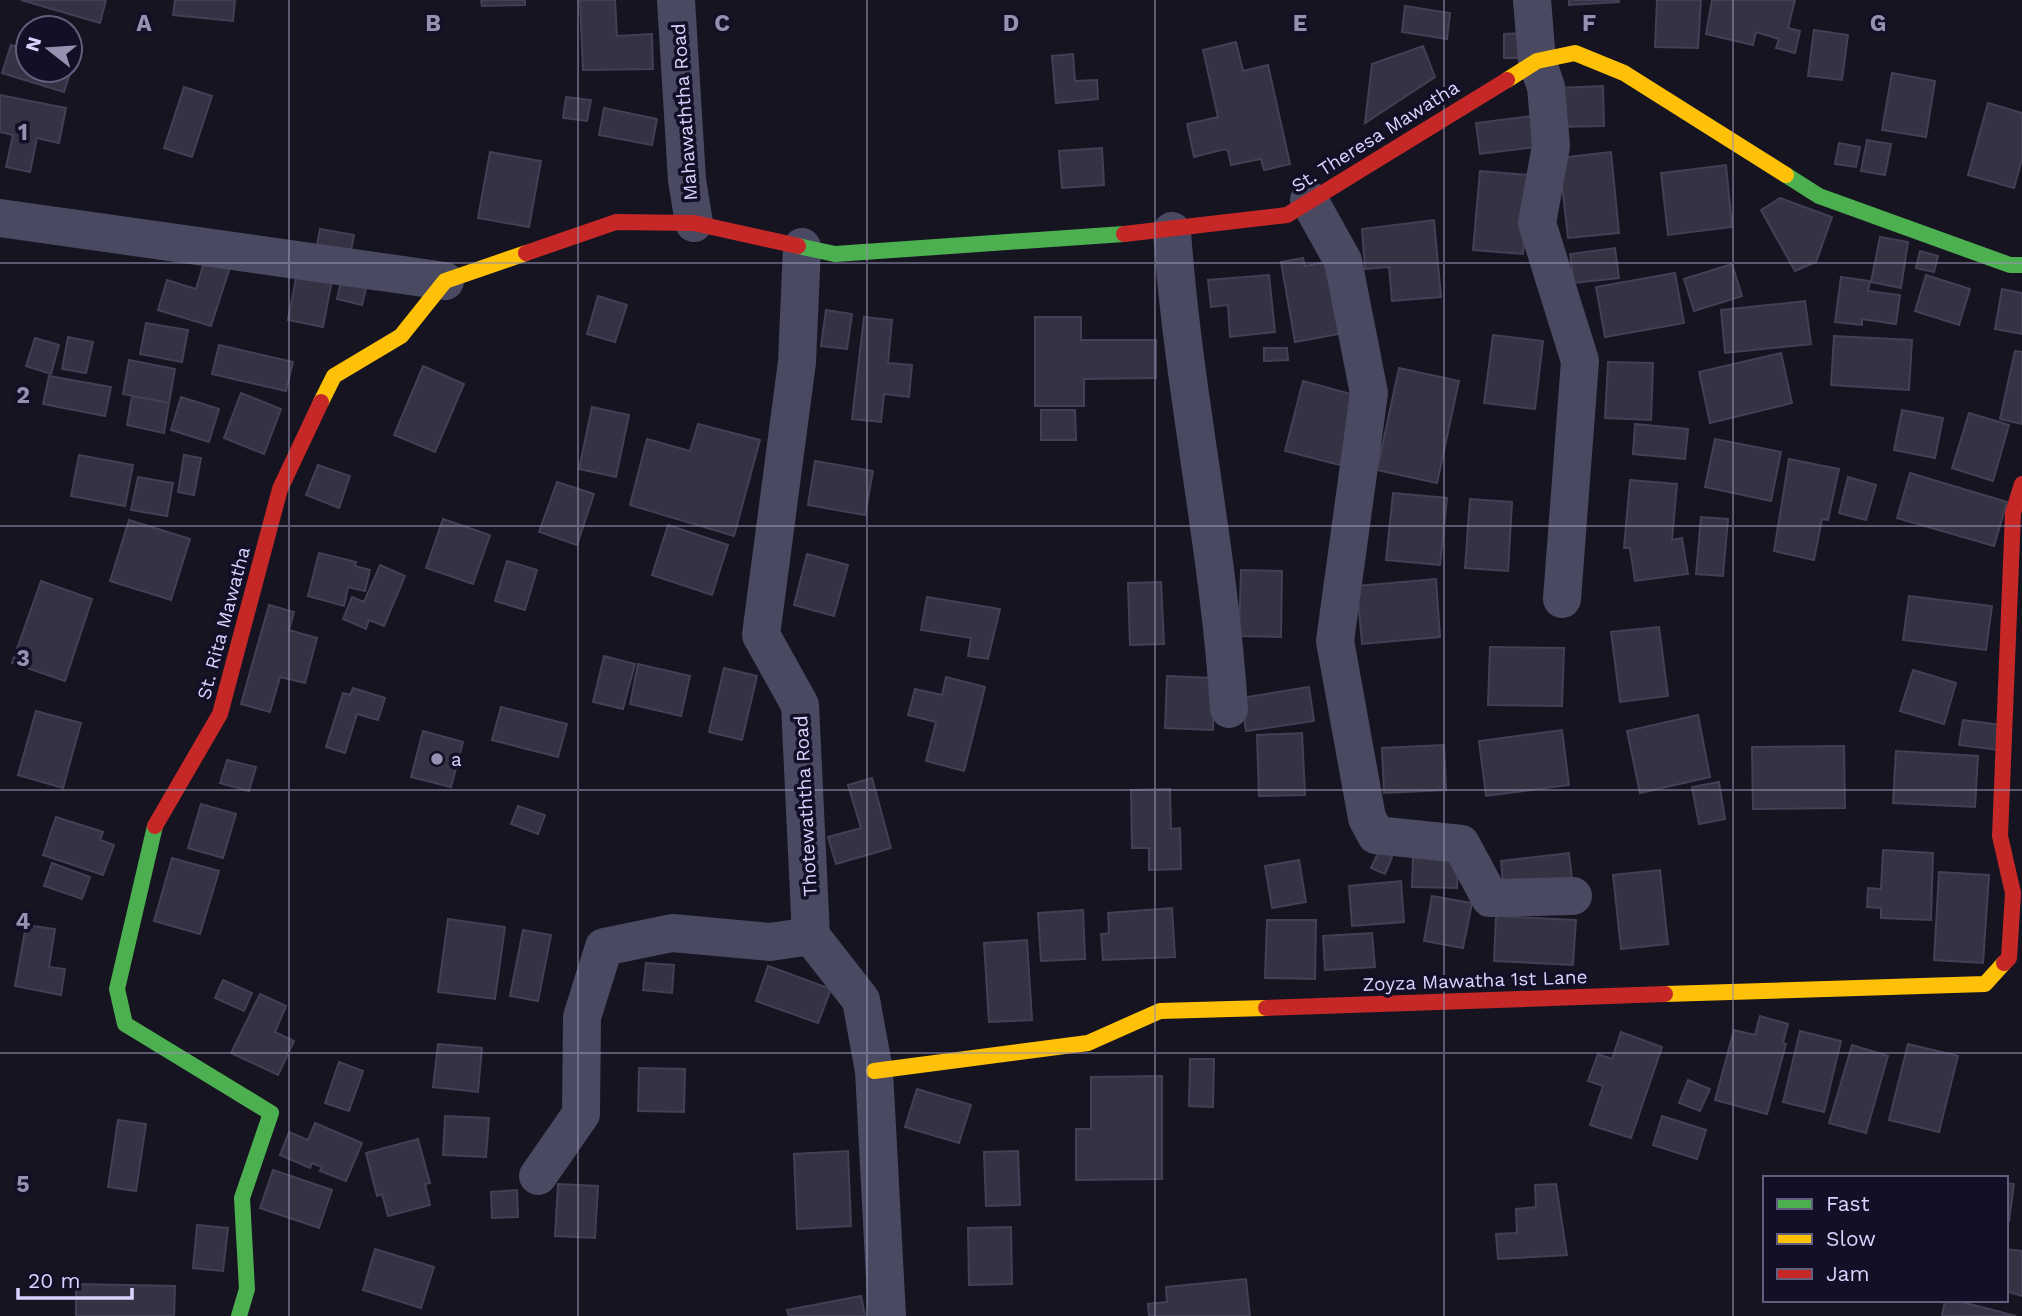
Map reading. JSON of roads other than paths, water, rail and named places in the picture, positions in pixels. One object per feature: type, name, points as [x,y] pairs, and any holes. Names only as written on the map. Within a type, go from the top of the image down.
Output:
[{"type":"street","name":"Mahawaththa Road","points":[[676,0],[687,180],[694,223]]},
{"type":"street","points":[[1532,0],[1537,61],[1546,87],[1551,146],[1537,223],[1580,361],[1562,599]]},
{"type":"street","name":"St. Theresa Mawatha","points":[[694,223],[835,254],[1172,231],[1287,215],[1537,61],[1575,53],[1624,73],[1819,196],[2010,265],[2022,265]]},
{"type":"street","points":[[1309,200],[1343,261],[1369,393],[1335,641],[1367,818],[1376,835],[1461,844],[1490,898],[1573,896]]},
{"type":"street","points":[[0,218],[445,281],[616,222],[694,223]]},
{"type":"street","points":[[1172,231],[1187,386],[1224,619],[1229,709]]},
{"type":"street","name":"Thotewaththa Road","points":[[802,247],[797,362],[761,635],[800,705],[811,936]]},
{"type":"street","name":"St. Rita Mawatha","points":[[239,1316],[247,1289],[242,1198],[271,1113],[125,1024],[117,989],[151,833],[220,714],[280,489],[334,376],[401,336],[445,281]]},
{"type":"street","name":"Zoyza Mawatha 1st Lane","points":[[874,1071],[1088,1043],[1160,1011],[1985,984],[2009,958],[2018,893],[2000,836],[2013,513],[2022,484]]},
{"type":"street","points":[[538,1176],[581,1114],[582,1017],[604,947],[672,933],[770,942],[811,936],[862,1000],[874,1071],[887,1316]]},
{"type":"place","name":"a","points":[[437,759]]}]
